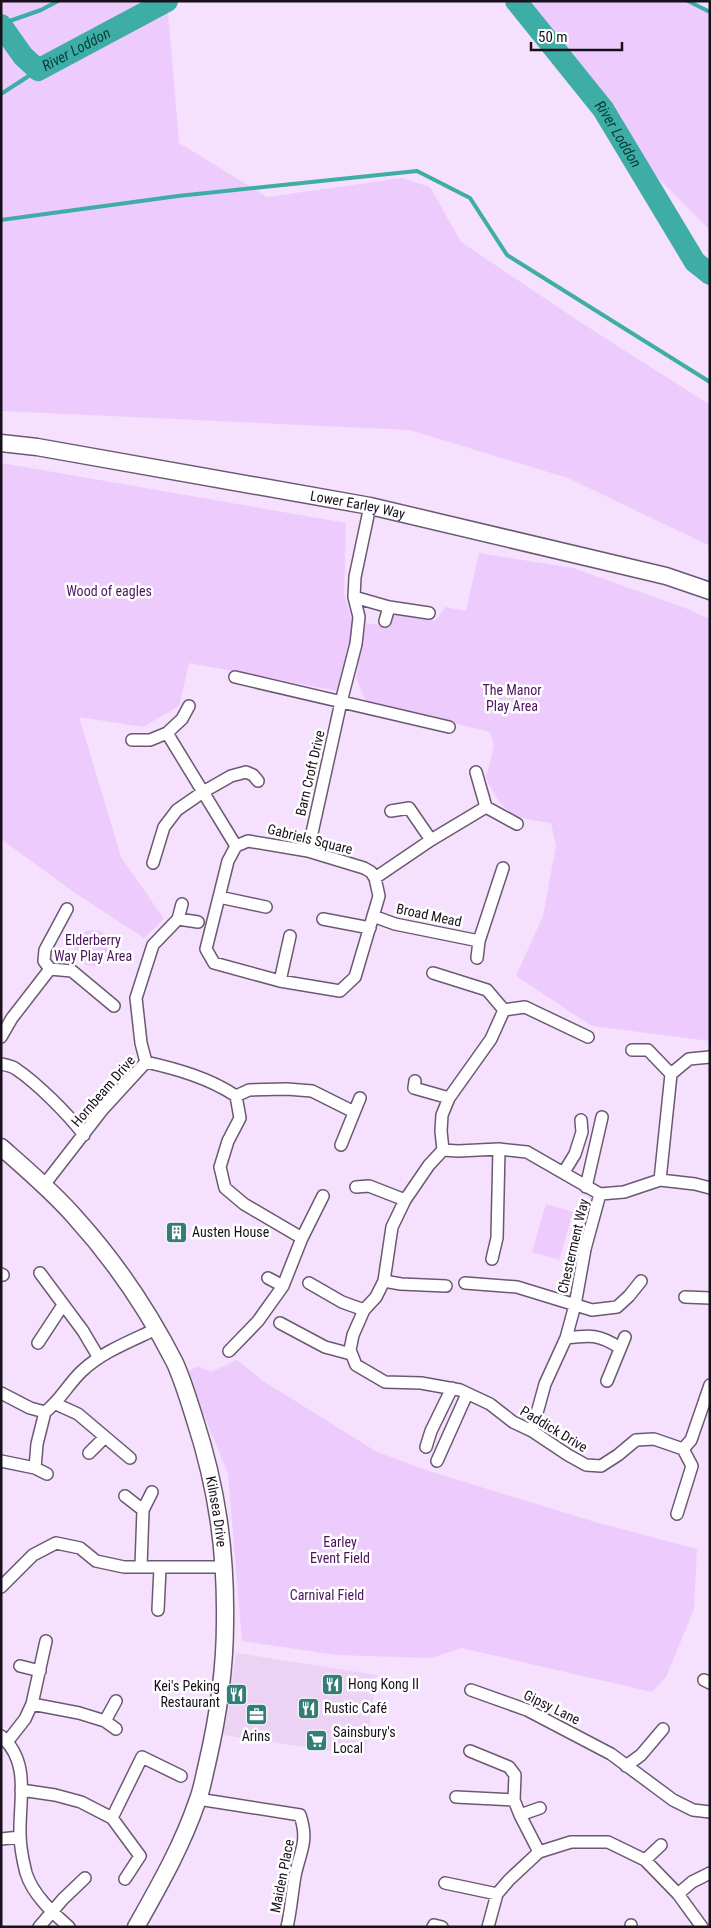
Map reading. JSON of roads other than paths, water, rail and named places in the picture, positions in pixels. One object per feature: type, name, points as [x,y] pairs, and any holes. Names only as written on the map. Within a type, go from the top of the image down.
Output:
[{"type":"street","name":"Lower Earley Way","points":[[1,443],[37,447],[370,506],[666,576],[710,591]]},
{"type":"street","name":"Barn Croft Drive","points":[[308,852],[341,702],[356,644],[359,617],[354,597],[354,577],[370,506]]},
{"type":"street","points":[[354,597],[389,607],[429,613]]},
{"type":"street","points":[[385,621],[389,607]]},
{"type":"street","points":[[235,677],[449,727]]},
{"type":"street","points":[[132,740],[150,740],[166,733],[182,719],[190,706]]},
{"type":"street","points":[[166,733],[236,846],[228,861],[206,949],[214,963],[280,981],[340,992],[356,977],[379,896],[376,878],[430,840],[486,807]]},
{"type":"street","points":[[153,863],[164,827],[177,810],[231,776],[246,772],[253,775],[258,781]]},
{"type":"street","points":[[476,772],[486,807],[517,824]]},
{"type":"street","points":[[392,812],[409,808],[430,840]]},
{"type":"street","name":"Gabriels Square","points":[[236,846],[248,840],[308,852],[364,868],[376,878]]},
{"type":"street","points":[[477,958],[478,940],[502,868]]},
{"type":"street","points":[[220,897],[266,907]]},
{"type":"street","points":[[146,1062],[141,1043],[136,998],[153,945],[178,919],[182,904]]},
{"type":"street","points":[[50,970],[44,961],[45,950],[67,909]]},
{"type":"street","name":"Broad Mead","points":[[373,916],[395,924],[478,940]]},
{"type":"street","points":[[178,919],[198,922]]},
{"type":"street","points":[[323,919],[370,928]]},
{"type":"street","points":[[280,981],[290,936]]},
{"type":"street","points":[[50,970],[72,971],[114,1006]]},
{"type":"street","points":[[1,1037],[12,1018],[50,970]]},
{"type":"street","points":[[433,973],[487,990],[504,1010]]},
{"type":"street","points":[[504,1010],[524,1007],[588,1037]]},
{"type":"street","points":[[280,1323],[325,1347],[351,1354],[353,1335],[364,1310],[376,1297],[384,1281],[392,1227],[405,1200],[429,1165],[443,1150],[442,1115],[449,1098],[491,1039],[504,1010]]},
{"type":"street","points":[[632,1050],[648,1050],[671,1074]]},
{"type":"street","points":[[660,1180],[671,1074],[689,1059],[710,1057]]},
{"type":"street","name":"Hornbeam Drive","points":[[44,1185],[103,1109],[146,1062],[174,1068],[224,1088],[236,1096]]},
{"type":"street","points":[[1,1064],[14,1068],[34,1084],[72,1119],[84,1135]]},
{"type":"street","points":[[413,1088],[449,1098]]},
{"type":"street","points":[[302,1238],[244,1204],[225,1188],[220,1167],[228,1141],[240,1118],[236,1096],[249,1090],[287,1089],[312,1091],[354,1112]]},
{"type":"street","points":[[341,1145],[360,1098]]},
{"type":"street","points":[[586,1187],[602,1117]]},
{"type":"street","points":[[564,1172],[575,1154],[582,1132],[581,1120]]},
{"type":"street","name":"Kilnsea Drive","points":[[1,1147],[44,1185],[74,1215],[124,1278],[156,1329],[176,1365],[213,1480],[219,1512],[225,1566],[225,1636],[222,1682],[213,1737],[198,1799],[186,1831],[171,1864],[136,1927]]},
{"type":"street","points":[[443,1150],[499,1149],[527,1152],[600,1194],[624,1192],[660,1180],[696,1184],[710,1188]]},
{"type":"street","points":[[492,1258],[497,1238],[499,1149]]},
{"type":"street","points":[[356,1187],[369,1186],[405,1200]]},
{"type":"street","name":"Chesterment Way","points":[[532,1431],[545,1384],[566,1338],[575,1305],[585,1249],[600,1194]]},
{"type":"street","points":[[229,1351],[258,1321],[282,1286],[302,1238],[323,1196]]},
{"type":"street","points":[[40,1273],[99,1358]]},
{"type":"street","points":[[268,1278],[282,1286]]},
{"type":"street","points":[[384,1281],[401,1284],[446,1286]]},
{"type":"street","name":"Chesterment Way","points":[[465,1283],[517,1287],[592,1310],[617,1306],[629,1296],[641,1281]]},
{"type":"street","points":[[309,1282],[342,1302],[364,1310]]},
{"type":"street","points":[[684,1297],[710,1298]]},
{"type":"street","points":[[38,1343],[63,1305]]},
{"type":"street","points":[[35,1468],[37,1444],[45,1412],[56,1404],[68,1386],[83,1370],[99,1358],[156,1329]]},
{"type":"street","points":[[566,1338],[591,1335],[610,1341],[620,1348]]},
{"type":"street","points":[[607,1381],[625,1336]]},
{"type":"street","name":"Paddick Drive","points":[[351,1354],[356,1365],[386,1382],[421,1383],[452,1388],[490,1404],[513,1422],[532,1431],[586,1465],[601,1466],[636,1440],[654,1439],[682,1448]]},
{"type":"street","points":[[682,1510],[692,1466],[682,1448],[691,1440],[710,1385]]},
{"type":"street","points":[[426,1447],[431,1430],[452,1388]]},
{"type":"street","points":[[437,1461],[467,1394]]},
{"type":"street","points":[[2,1396],[45,1412]]},
{"type":"street","points":[[56,1404],[78,1414],[104,1438],[130,1458]]},
{"type":"street","points":[[89,1453],[104,1438]]},
{"type":"street","points":[[1,1460],[35,1468],[47,1474]]},
{"type":"street","points":[[141,1567],[143,1510],[152,1492]]},
{"type":"street","points":[[125,1496],[143,1510]]},
{"type":"street","points":[[1,1587],[32,1555],[56,1542],[80,1548],[96,1561],[124,1567],[225,1566]]},
{"type":"street","points":[[158,1610],[160,1568]]},
{"type":"street","points":[[46,1641],[32,1704],[25,1719],[4,1739],[15,1751],[21,1771],[20,1836],[26,1874],[38,1895],[68,1927]]},
{"type":"street","points":[[20,1666],[40,1671]]},
{"type":"street","name":"Gipsy Lane","points":[[471,1690],[527,1710],[616,1758],[672,1800],[693,1810],[710,1812]]},
{"type":"street","points":[[105,1721],[116,1701]]},
{"type":"street","points":[[32,1704],[80,1713],[105,1721],[116,1729]]},
{"type":"street","points":[[626,1766],[641,1755],[663,1729]]},
{"type":"street","points":[[470,1751],[509,1767],[515,1775],[514,1800],[540,1852]]},
{"type":"street","points":[[112,1818],[142,1757],[181,1776]]},
{"type":"street","points":[[21,1790],[55,1795],[81,1802],[112,1818],[140,1856],[125,1879]]},
{"type":"street","points":[[456,1797],[514,1800]]},
{"type":"street","name":"Maiden Place","points":[[198,1799],[300,1815],[305,1832],[304,1848],[296,1874],[287,1927]]},
{"type":"street","points":[[520,1815],[540,1808]]},
{"type":"street","points":[[1,1839],[20,1836]]},
{"type":"street","points":[[488,1927],[498,1894],[509,1880],[540,1852],[571,1842],[608,1842],[645,1860],[678,1894],[702,1927]]},
{"type":"street","points":[[645,1860],[661,1845]]},
{"type":"street","points":[[678,1894],[692,1882],[710,1873]]},
{"type":"street","points":[[39,1927],[85,1878]]},
{"type":"street","points":[[445,1882],[498,1894]]},
{"type":"street","points":[[433,1927],[434,1925],[442,1927]]},
{"type":"waterway","points":[[1,24],[41,10],[58,1]]},
{"type":"waterway","name":"River Loddon","points":[[1,25],[23,56],[38,70],[167,1]]},
{"type":"waterway","name":"River Loddon","points":[[516,1],[603,109],[695,262],[710,274]]},
{"type":"waterway","points":[[688,1],[710,12]]},
{"type":"waterway","points":[[1,94],[38,70]]},
{"type":"waterway","points":[[1,220],[178,196],[417,171],[470,198],[507,255],[710,382]]},
{"type":"place","name":"Austen House","points":[[176,1232]]},
{"type":"place","name":"Hong Kong II","points":[[332,1684]]},
{"type":"place","name":"Kei's Peking Restaurant","points":[[236,1694]]},
{"type":"place","name":"Rustic Café","points":[[308,1708]]},
{"type":"place","name":"Arins","points":[[256,1714]]},
{"type":"place","name":"Sainsbury's Local","points":[[317,1740]]},
{"type":"park label","name":"Wood of eagles","points":[[109,591]]},
{"type":"park label","name":"The Manor Play Area","points":[[512,698]]},
{"type":"park label","name":"Elderberry Way Play Area","points":[[93,948]]},
{"type":"park label","name":"Earley Event Field","points":[[340,1550]]},
{"type":"park label","name":"Carnival Field","points":[[327,1595]]}]
